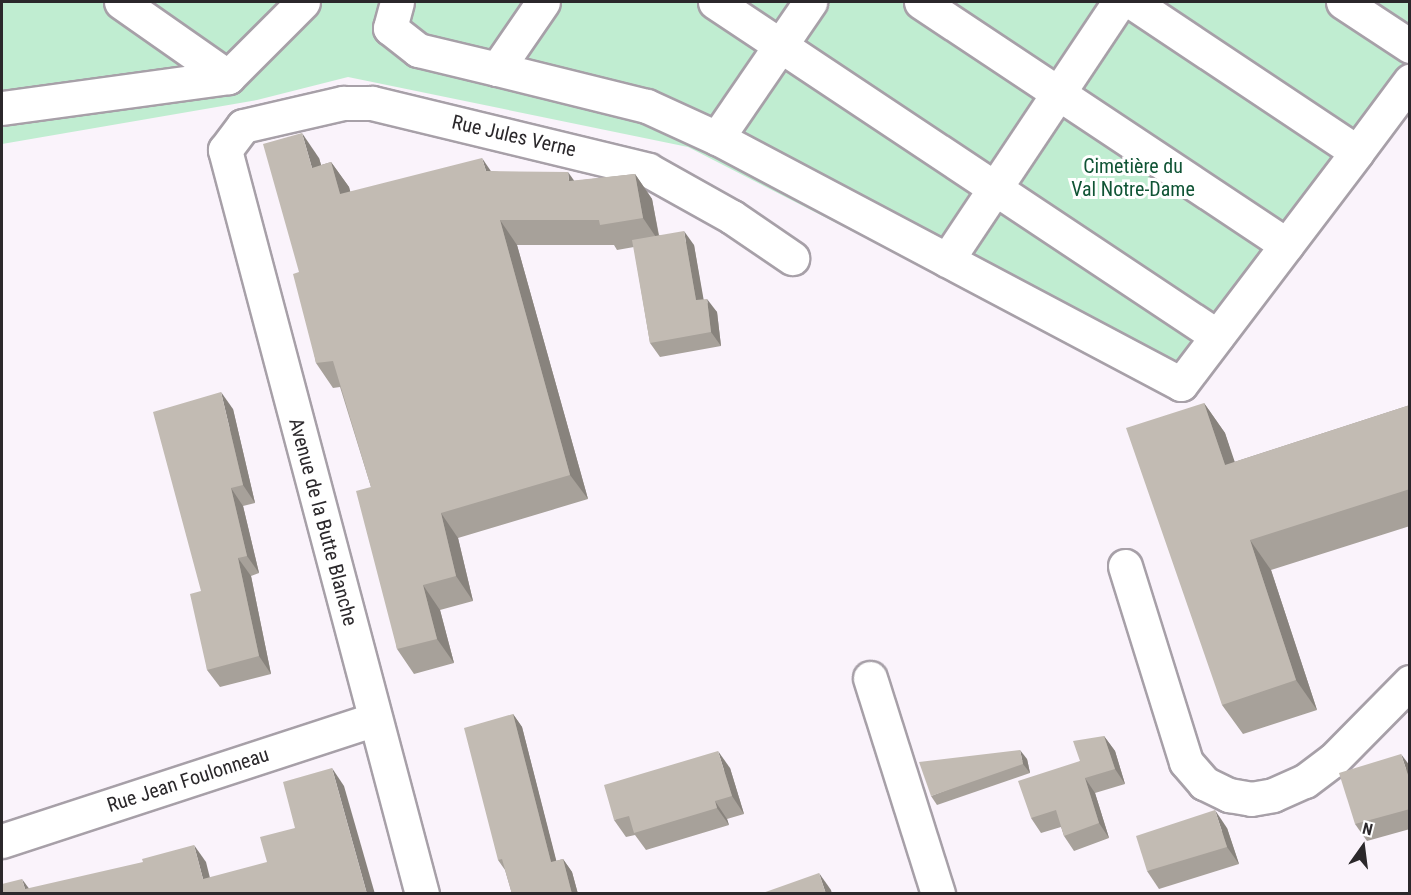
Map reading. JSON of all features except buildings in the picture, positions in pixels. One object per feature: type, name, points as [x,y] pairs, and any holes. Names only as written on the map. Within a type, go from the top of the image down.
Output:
[{"type":"street","points":[[121,2],[228,77]]},
{"type":"street","points":[[2,108],[228,77],[303,2]]},
{"type":"street","points":[[397,2],[390,28],[418,50],[647,106],[717,138],[1181,384],[1410,81]]},
{"type":"street","points":[[497,69],[543,2]]},
{"type":"street","points":[[715,2],[1218,336]]},
{"type":"street","points":[[717,138],[810,2]]},
{"type":"street","points":[[921,2],[1287,245]]},
{"type":"street","points":[[947,260],[1119,2]]},
{"type":"street","points":[[1132,2],[1357,152]]},
{"type":"street","points":[[1343,2],[1410,46]]},
{"type":"street","name":"Rue Jules Verne","points":[[225,150],[243,126],[344,103],[372,103],[648,170],[732,217],[792,258]]},
{"type":"street","name":"Avenue de la Butte Blanche","points":[[225,150],[422,894]]},
{"type":"street","points":[[1125,566],[1186,762],[1204,783],[1229,795],[1251,799],[1273,795],[1305,781],[1332,761],[1410,682]]},
{"type":"street","points":[[870,678],[938,894]]},
{"type":"street","name":"Rue Jean Foulonneau","points":[[2,841],[375,719]]},
{"type":"green space","name":"Cimetière du Val Notre-Dame","points":[[2,2],[1409,2],[1409,97],[1186,402],[688,147],[348,77],[257,100],[2,144]]}]
